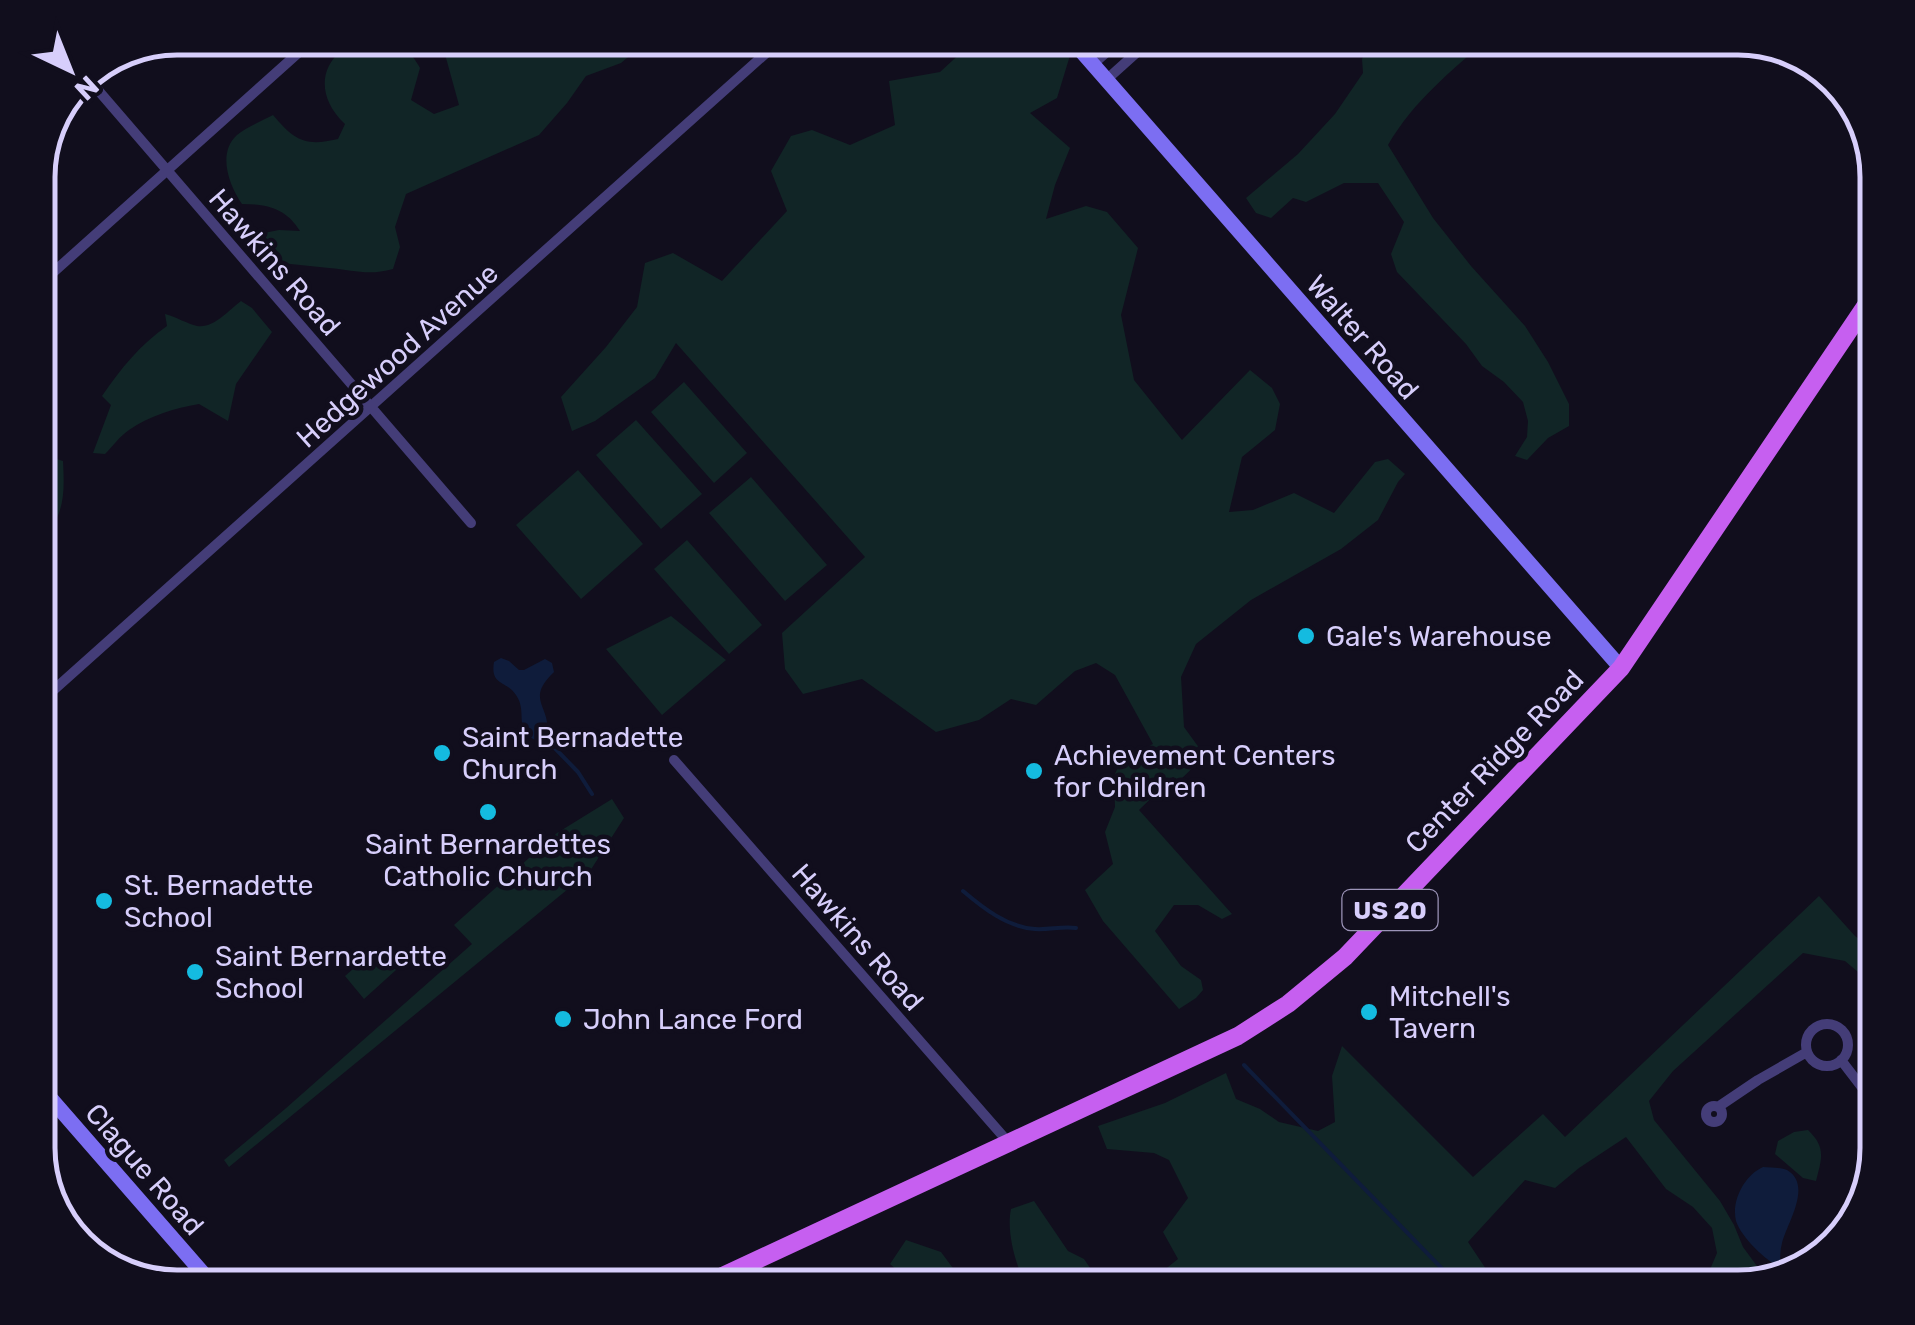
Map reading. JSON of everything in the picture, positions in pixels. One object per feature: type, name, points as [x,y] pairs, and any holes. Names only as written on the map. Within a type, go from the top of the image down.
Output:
[{"type":"main road","name":"Center Ridge Road","points":[[737,1270],[1238,1036],[1310,988],[1621,668],[1860,316]]},
{"type":"street","points":[[55,271],[297,55]]},
{"type":"street","name":"Hedgewood Avenue","points":[[55,689],[765,55]]},
{"type":"street","name":"Walter Road","points":[[1084,55],[1621,668]]},
{"type":"street","points":[[1092,65],[1104,55]]},
{"type":"street","points":[[1105,81],[1135,55]]},
{"type":"street","name":"Hawkins Road","points":[[120,116],[470,523]]},
{"type":"street","name":"Hawkins Road","points":[[674,760],[1009,1143]]},
{"type":"street","points":[[1826,1024],[1837,1026],[1845,1034],[1847,1050],[1841,1060],[1828,1066],[1815,1062],[1807,1052],[1805,1044],[1813,1029],[1826,1024]]},
{"type":"street","points":[[1718,1107],[1807,1052]]},
{"type":"street","points":[[1841,1060],[1860,1084]]},
{"type":"street","name":"Clague Road","points":[[55,1104],[199,1270]]},
{"type":"green space","points":[[337,55],[411,55],[420,68],[411,100],[434,114],[459,105],[445,55],[631,55],[621,63],[586,76],[539,135],[406,194],[395,227],[400,247],[393,269],[368,272],[281,263],[264,233],[300,231],[289,217],[275,209],[242,204],[233,188],[226,160],[231,142],[245,129],[273,115],[287,130],[308,142],[338,139],[345,124],[330,105],[325,87],[327,70]]},
{"type":"green space","points":[[958,55],[1070,55],[1057,98],[1030,113],[1070,148],[1046,219],[1086,206],[1107,212],[1138,248],[1121,315],[1134,380],[1182,440],[1250,370],[1272,388],[1280,404],[1275,430],[1242,457],[1229,512],[1253,510],[1294,493],[1334,513],[1375,462],[1388,459],[1405,474],[1378,520],[1341,549],[1251,600],[1196,644],[1181,677],[1184,727],[1205,756],[1179,781],[1173,777],[1139,810],[1232,914],[1222,919],[1198,905],[1174,905],[1155,931],[1181,966],[1201,980],[1203,990],[1179,1009],[1103,921],[1085,890],[1113,864],[1105,832],[1115,807],[1114,776],[1122,759],[1153,744],[1115,675],[1096,663],[1075,671],[1036,705],[1011,699],[979,720],[936,732],[862,679],[803,694],[785,669],[782,633],[865,557],[676,343],[655,378],[595,421],[572,431],[561,397],[637,307],[645,263],[673,253],[722,281],[787,211],[771,171],[791,136],[812,130],[850,145],[895,125],[889,81],[940,72]]},
{"type":"green space","points":[[1364,55],[1469,55],[1421,100],[1388,145],[1433,218],[1525,326],[1569,404],[1569,426],[1548,438],[1527,460],[1515,456],[1527,437],[1523,402],[1482,366],[1397,272],[1391,254],[1404,222],[1378,183],[1344,183],[1306,202],[1293,198],[1271,218],[1256,213],[1246,198],[1298,154],[1335,114],[1363,73]]},
{"type":"green space","points":[[241,301],[272,332],[236,384],[228,421],[199,404],[181,408],[137,425],[105,454],[93,453],[111,405],[102,396],[132,358],[167,326],[165,314],[203,326],[215,322]]},
{"type":"green space","points":[[684,382],[747,453],[714,483],[651,412]]},
{"type":"green space","points":[[636,420],[702,494],[661,529],[596,455]]},
{"type":"green space","points":[[55,459],[63,461],[63,497],[55,521]]},
{"type":"green space","points":[[578,470],[643,544],[581,599],[516,525]]},
{"type":"green space","points":[[751,477],[827,565],[785,601],[709,513]]},
{"type":"green space","points":[[687,540],[762,625],[729,654],[654,569]]},
{"type":"green space","points":[[671,616],[726,660],[662,715],[606,649]]},
{"type":"green space","points":[[612,799],[624,818],[590,871],[229,1167],[224,1160],[472,944],[454,925],[557,833]]},
{"type":"green space","points":[[1819,896],[1860,940],[1860,974],[1845,961],[1803,953],[1673,1071],[1649,1101],[1654,1120],[1720,1201],[1759,1268],[1710,1270],[1717,1253],[1712,1228],[1693,1207],[1666,1189],[1626,1137],[1555,1188],[1525,1180],[1468,1242],[1487,1270],[1164,1270],[1178,1259],[1163,1232],[1188,1198],[1169,1160],[1154,1153],[1107,1149],[1098,1126],[1165,1103],[1226,1073],[1236,1099],[1279,1122],[1318,1131],[1335,1122],[1332,1076],[1342,1046],[1473,1177],[1543,1114],[1565,1137]]},
{"type":"green space","points":[[377,948],[396,970],[364,999],[345,976]]},
{"type":"green space","points":[[1808,1130],[1821,1153],[1816,1181],[1803,1178],[1775,1154],[1778,1141]]},
{"type":"green space","points":[[1034,1201],[1068,1251],[1084,1259],[1091,1270],[1019,1270],[1010,1228],[1011,1209]]},
{"type":"green space","points":[[906,1240],[941,1252],[954,1270],[897,1270],[890,1264]]},
{"type":"water","points":[[501,658],[519,670],[545,659],[552,663],[554,672],[545,682],[540,698],[547,719],[545,738],[535,740],[524,730],[516,695],[494,675],[494,662]]},
{"type":"water","points":[[1763,1167],[1778,1168],[1787,1170],[1798,1185],[1778,1264],[1755,1248],[1736,1221],[1736,1205],[1750,1176]]},
{"type":"waterway","points":[[545,738],[578,772],[592,794]]},
{"type":"waterway","points":[[963,891],[1015,925],[1035,929],[1076,928]]},
{"type":"waterway","points":[[1244,1065],[1443,1270]]},
{"type":"place","name":"Gale's Warehouse","points":[[1306,636]]},
{"type":"place","name":"Saint Bernadette Church","points":[[442,753]]},
{"type":"place","name":"Achievement Centers for Children","points":[[1034,771]]},
{"type":"place","name":"Saint Bernardettes Catholic Church","points":[[488,812]]},
{"type":"place","name":"St. Bernadette School","points":[[104,901]]},
{"type":"place","name":"Saint Bernardette School","points":[[195,972]]},
{"type":"place","name":"Mitchell's Tavern","points":[[1369,1012]]},
{"type":"place","name":"John Lance Ford","points":[[563,1019]]}]
